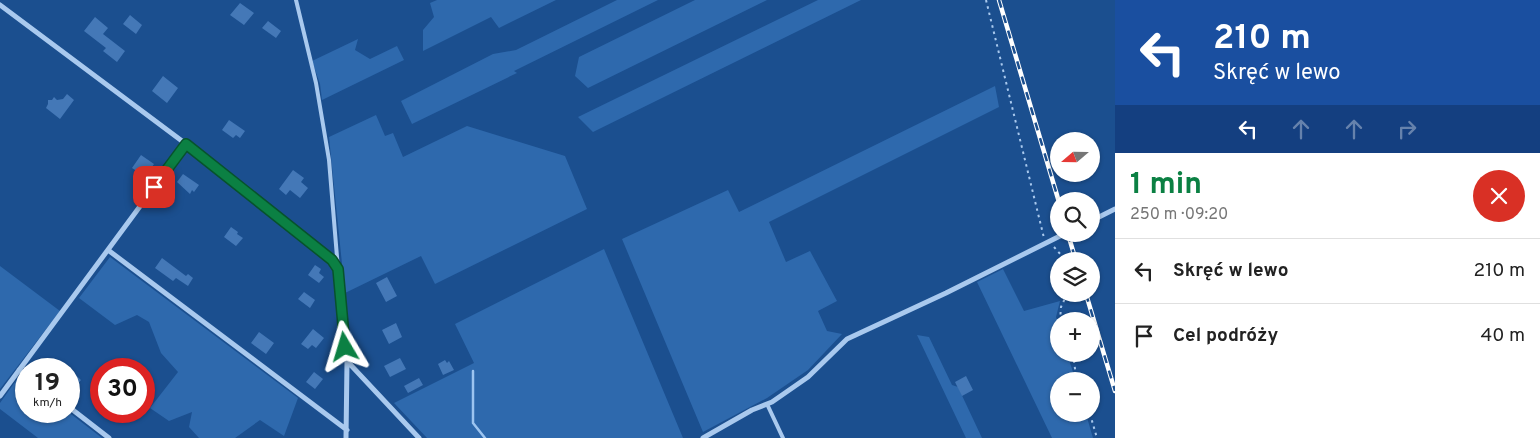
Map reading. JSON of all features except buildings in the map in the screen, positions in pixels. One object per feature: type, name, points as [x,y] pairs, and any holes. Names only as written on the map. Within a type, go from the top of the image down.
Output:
[{"type":"street","points":[[0,5],[186,144],[332,260],[338,269],[342,334],[347,361],[346,438]]},
{"type":"street","points":[[28,358],[186,144]]},
{"type":"street","points":[[1100,216],[1115,209]]},
{"type":"street","points":[[702,438],[752,410],[767,404],[808,377],[847,339],[946,293],[1050,240]]},
{"type":"street","points":[[108,250],[347,430]]},
{"type":"street","points":[[347,361],[419,438]]},
{"type":"street","points":[[0,396],[15,375]]},
{"type":"street","points":[[80,416],[109,438]]},
{"type":"lane","points":[[296,0],[316,83],[329,160],[338,269]]},
{"type":"lane","points":[[767,404],[783,438]]},
{"type":"path","points":[[986,0],[1045,242],[1055,247],[1059,252]]},
{"type":"path","points":[[1092,422],[1097,438]]},
{"type":"shaded area","points":[[437,0],[556,0],[499,28],[491,17],[423,51],[423,30],[434,17],[430,3]]},
{"type":"shaded area","points":[[617,0],[658,0],[514,71],[517,73],[412,124],[401,101],[493,54],[516,50]]},
{"type":"shaded area","points":[[695,0],[767,0],[588,88],[575,76],[579,57]]},
{"type":"shaded area","points":[[818,0],[861,0],[593,132],[578,117]]},
{"type":"shaded area","points":[[358,39],[355,50],[370,59],[397,46],[404,60],[322,100],[320,84],[312,61]]},
{"type":"shaded area","points":[[995,86],[999,107],[769,222],[786,262],[810,251],[837,301],[818,311],[827,331],[842,334],[808,370],[767,398],[703,432],[622,239],[728,190],[739,212]]},
{"type":"shaded area","points":[[376,115],[385,136],[393,133],[403,157],[467,126],[565,156],[587,209],[435,284],[421,256],[345,293],[329,137]]},
{"type":"shaded area","points":[[604,249],[683,438],[427,438],[394,403],[474,363],[455,324]]},
{"type":"shaded area","points":[[110,257],[298,398],[284,436],[260,420],[235,438],[199,438],[189,427],[192,412],[169,421],[155,411],[155,402],[178,372],[161,353],[149,322],[137,315],[115,325],[79,298]]},
{"type":"shaded area","points":[[0,266],[60,311],[24,358],[15,358],[15,370],[0,389]]},
{"type":"shaded area","points":[[1003,269],[1024,311],[1060,302],[1057,312],[1050,312],[1050,362],[1070,362],[1073,372],[1050,372],[1050,422],[1088,422],[1093,438],[1052,438],[977,282]]},
{"type":"shaded area","points":[[917,335],[929,337],[952,385],[958,387],[982,438],[966,438]]},
{"type":"shaded area","points":[[15,382],[15,420],[0,409],[0,403]]},
{"type":"shaded area","points":[[80,421],[102,438],[38,438],[18,423],[80,423]]},
{"type":"waterway","points":[[473,371],[473,423],[485,438]]},
{"type":"railway","points":[[999,0],[1056,192]]},
{"type":"railway","points":[[1070,242],[1073,252]]},
{"type":"railway","points":[[1088,302],[1115,391]]},
{"type":"route","points":[[154,187],[186,144],[332,260],[338,269],[342,334],[345,347]]}]
